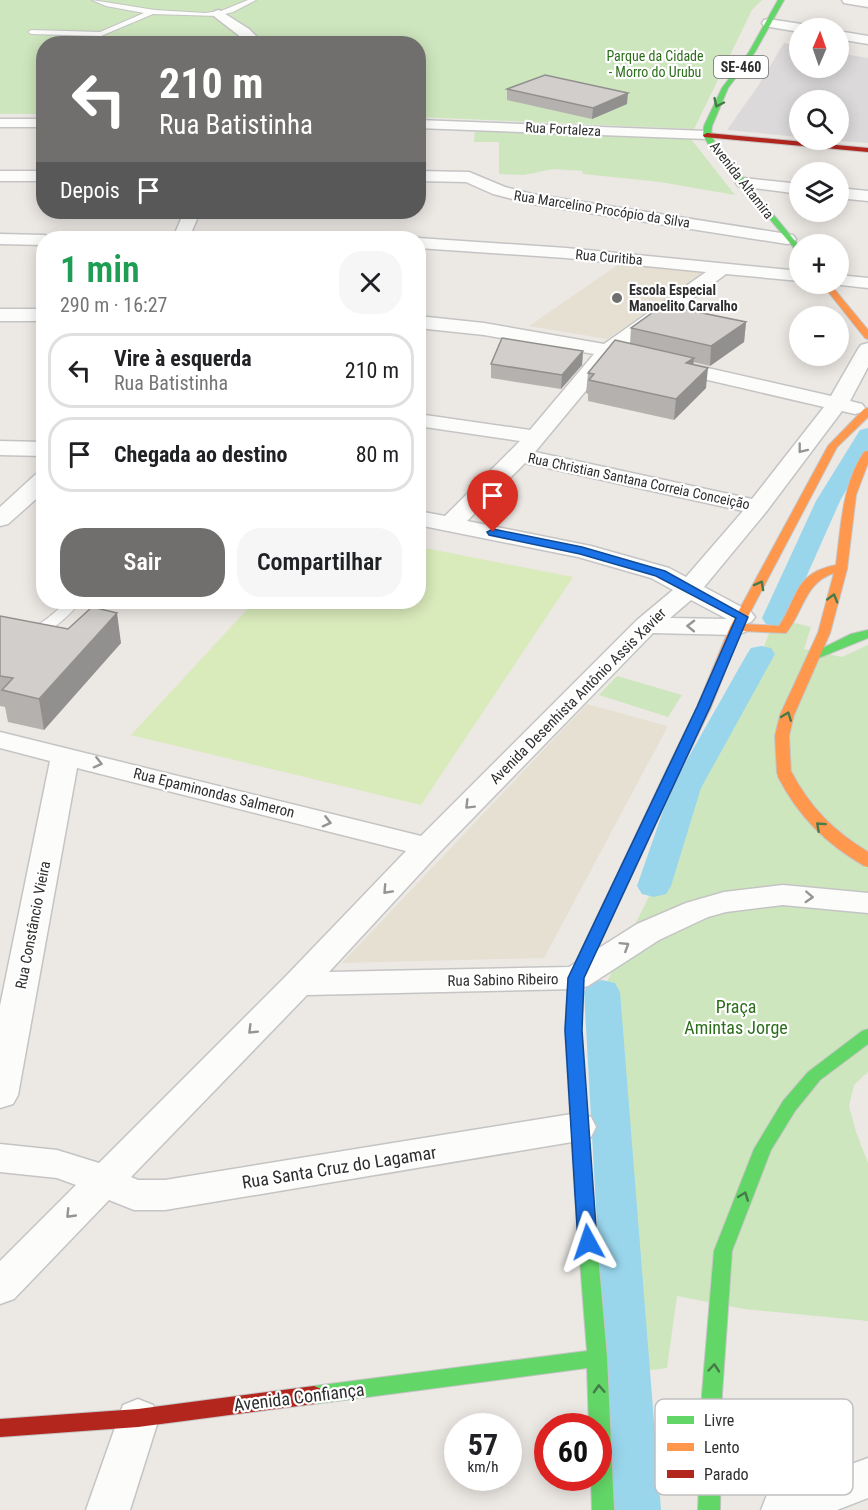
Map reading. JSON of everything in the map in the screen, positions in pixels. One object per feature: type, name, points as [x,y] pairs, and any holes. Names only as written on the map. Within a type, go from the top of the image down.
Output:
[{"type":"main road","name":"SE-460","points":[[707,135],[708,126],[725,88],[752,52],[781,0]]},
{"type":"main road","points":[[707,135],[740,134],[868,150]]},
{"type":"main road","name":"Avenida Altamira","points":[[707,135],[787,239]]},
{"type":"main road","points":[[834,294],[868,336]]},
{"type":"main road","points":[[603,1510],[597,1358],[578,1127],[573,1030],[576,978],[704,707],[739,622],[833,446],[868,411]]},
{"type":"main road","points":[[868,454],[855,480],[849,501],[841,568],[817,654],[801,682],[782,727],[780,744],[784,773],[795,798],[819,826],[840,843],[868,860]]},
{"type":"main road","points":[[739,622],[782,630],[787,626],[798,597],[812,579],[821,571],[841,568]]},
{"type":"main road","points":[[817,654],[855,637],[868,634]]},
{"type":"main road","points":[[712,1399],[723,1251],[763,1149],[789,1106],[814,1076],[868,1035]]},
{"type":"main road","name":"Avenida Confiança","points":[[0,1428],[138,1418],[597,1358]]},
{"type":"main road","points":[[709,1495],[709,1510]]},
{"type":"street","points":[[849,0],[868,3]]},
{"type":"street","points":[[219,14],[251,36]]},
{"type":"street","points":[[768,23],[789,26]]},
{"type":"street","points":[[849,37],[868,40]]},
{"type":"street","points":[[0,123],[36,123]]},
{"type":"street","name":"Rua Fortaleza","points":[[426,124],[707,135]]},
{"type":"street","points":[[0,176],[36,176]]},
{"type":"street","name":"Rua Marcelino Procópio da Silva","points":[[426,176],[469,177],[499,191],[532,199],[787,239]]},
{"type":"street","points":[[744,183],[789,188]]},
{"type":"street","points":[[849,194],[868,196]]},
{"type":"street","points":[[0,239],[36,240]]},
{"type":"street","name":"Rua Curitiba","points":[[426,244],[566,253],[789,275]]},
{"type":"street","points":[[451,524],[520,454],[608,351],[723,268]]},
{"type":"street","points":[[849,281],[868,283]]},
{"type":"street","points":[[0,315],[36,315]]},
{"type":"street","points":[[426,323],[495,331],[608,351],[868,411]]},
{"type":"street","name":"Avenida Desenhista Antônio Assis Xavier","points":[[0,1287],[646,625],[691,587],[758,507],[838,403],[868,349]]},
{"type":"street","points":[[426,421],[535,437]]},
{"type":"street","points":[[0,448],[36,449]]},
{"type":"street","name":"Rua Christian Santana Correia Conceição","points":[[520,454],[758,507]]},
{"type":"street","points":[[0,519],[36,486]]},
{"type":"street","points":[[426,519],[609,558],[660,573],[691,587],[739,622]]},
{"type":"street","points":[[646,625],[739,622]]},
{"type":"street","name":"Rua Epaminondas Salmeron","points":[[0,740],[427,847]]},
{"type":"street","name":"Rua Constâncio Vieira","points":[[0,1095],[65,755]]},
{"type":"street","name":"Rua Sabino Ribeiro","points":[[298,984],[576,978],[648,932],[697,910],[724,902],[783,895],[868,903]]},
{"type":"street","name":"Rua Santa Cruz do Lagamar","points":[[0,1158],[57,1164],[77,1169],[134,1195],[165,1195],[578,1127]]},
{"type":"street","points":[[108,1510],[138,1418]]},
{"type":"street","points":[[853,1484],[868,1478]]},
{"type":"street","points":[[783,1510],[823,1495]]},
{"type":"lane","points":[[96,0],[114,7],[219,14],[253,0]]},
{"type":"lane","points":[[31,32],[101,34],[153,11]]},
{"type":"lane","points":[[0,636],[18,638],[33,635],[66,609]]},
{"type":"shaded area","points":[[784,43],[789,44],[789,78],[849,78],[849,55],[868,58],[868,143],[849,142],[849,90],[789,90],[789,136],[727,130],[758,86]]},
{"type":"shaded area","name":"Escola Especial Manoelito Carvalho","points":[[622,262],[707,271],[607,339],[529,326]]},
{"type":"shaded area","points":[[587,704],[668,726],[544,958],[342,963]]},
{"type":"green space","name":"Parque da Cidade - Morro do Urubu","points":[[0,0],[762,0],[752,10],[694,129],[426,117],[426,36],[36,36],[36,114],[0,114]]},
{"type":"green space","points":[[475,130],[691,139],[735,195],[660,182],[583,174],[582,171],[553,169],[524,175],[499,174],[499,142],[474,142]]},
{"type":"green space","points":[[426,548],[573,577],[421,805],[131,735],[248,609],[426,609]]},
{"type":"green space","name":"Praça Amintas Jorge","points":[[775,618],[811,627],[804,649],[842,657],[868,645],[868,1072],[854,1085],[849,1106],[868,1163],[868,1321],[744,1309],[677,1296],[667,1368],[642,1371],[635,1322],[602,992],[654,886],[686,788],[761,654]]},
{"type":"green space","points":[[617,676],[682,695],[668,717],[599,695]]},
{"type":"building","points":[[545,75],[628,93],[593,108],[507,89]]},
{"type":"building","points":[[663,305],[746,322],[711,346],[631,328]]},
{"type":"building","points":[[502,338],[583,351],[562,375],[491,364]]},
{"type":"building","points":[[615,340],[694,358],[686,363],[708,368],[676,399],[589,380],[594,374],[588,373]]},
{"type":"building","points":[[90,609],[117,613],[39,699],[2,690],[13,678],[0,676],[0,616],[68,629]]},
{"type":"waterway","points":[[775,618],[828,501],[853,456],[868,435]]},
{"type":"waterway","points":[[654,886],[686,788],[761,654]]},
{"type":"waterway","points":[[602,992],[637,1510]]},
{"type":"traffic: fast","points":[[781,0],[752,52],[725,88],[708,126],[707,135],[714,147],[789,239]]},
{"type":"traffic: fast","points":[[817,654],[855,637],[868,634]]},
{"type":"traffic: fast","points":[[712,1399],[723,1251],[763,1149],[789,1106],[814,1076],[868,1035]]},
{"type":"traffic: fast","points":[[584,1198],[597,1358],[603,1510]]},
{"type":"traffic: fast","points":[[314,1395],[597,1358]]},
{"type":"traffic: fast","points":[[709,1495],[709,1510]]},
{"type":"traffic: slow","points":[[834,294],[868,336]]},
{"type":"traffic: slow","points":[[675,767],[704,707],[736,627],[833,446],[868,411]]},
{"type":"traffic: slow","points":[[784,773],[782,736],[787,715],[824,633],[841,569],[851,495],[860,467],[868,454]]},
{"type":"traffic: slow","points":[[736,627],[782,630],[806,586],[824,572],[841,568]]},
{"type":"traffic: slow","points":[[784,773],[800,801],[818,824],[841,843],[868,860]]},
{"type":"traffic: jam","points":[[707,135],[868,150]]},
{"type":"traffic: jam","points":[[584,1198],[573,1030],[576,978],[675,767]]},
{"type":"traffic: jam","points":[[0,1428],[138,1418],[314,1395]]},
{"type":"place","name":"Escola Especial Manoelito Carvalho","points":[[617,298]]},
{"type":"route","points":[[493,532],[582,551],[660,573],[691,587],[742,617],[704,707],[576,978],[573,1030],[578,1127],[588,1242]]}]
